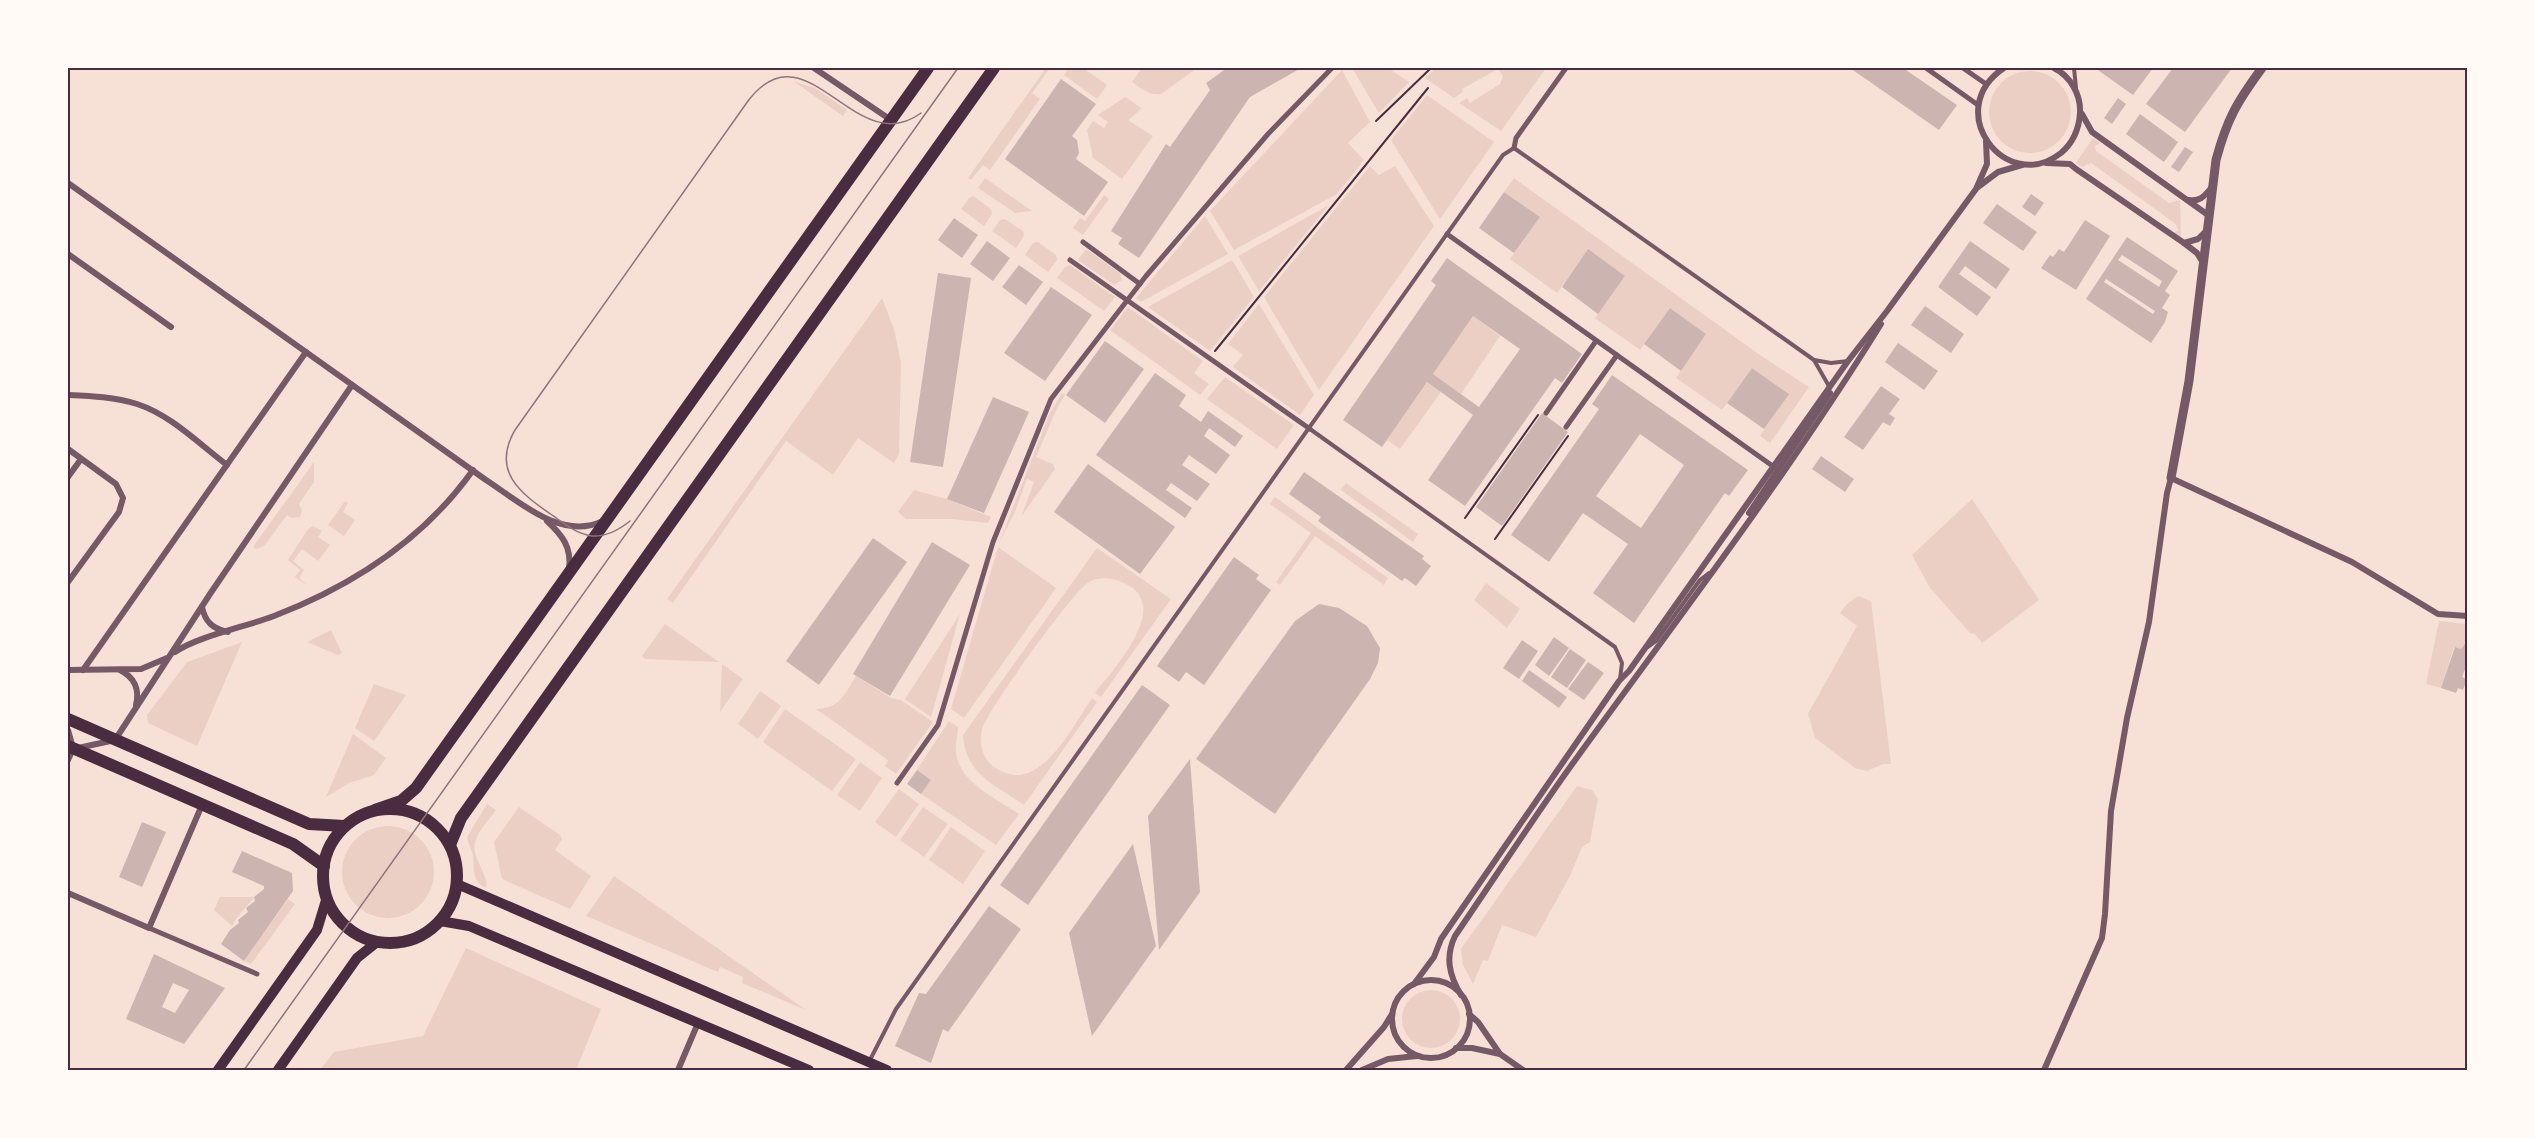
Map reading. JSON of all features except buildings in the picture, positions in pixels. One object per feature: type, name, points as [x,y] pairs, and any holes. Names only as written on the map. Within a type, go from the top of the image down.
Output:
[{"type":"main road","points":[[375,810],[398,809],[424,817],[441,832],[450,844],[456,864],[457,884],[451,904],[440,921],[418,937],[391,943],[377,942],[363,938],[346,927],[334,913],[327,897],[324,866],[331,844],[344,826],[364,814],[375,810],[401,801],[416,788],[928,68]]},
{"type":"main road","points":[[450,844],[461,818],[994,68]]},
{"type":"main road","points":[[68,719],[309,824],[344,826]]},
{"type":"main road","points":[[70,752],[293,844],[324,866]]},
{"type":"main road","points":[[457,884],[887,1071]]},
{"type":"main road","points":[[218,1071],[317,930],[327,897]]},
{"type":"main road","points":[[440,921],[469,926],[809,1071]]},
{"type":"main road","points":[[278,1071],[357,958],[377,942]]},
{"type":"street","points":[[814,68],[891,120]]},
{"type":"street","points":[[897,783],[938,724],[993,542],[1051,399],[1140,284],[1268,134],[1332,68]]},
{"type":"street","points":[[1514,148],[1516,138],[1566,68]]},
{"type":"street","points":[[1926,68],[1978,105]]},
{"type":"street","points":[[1963,68],[1986,84]]},
{"type":"street","points":[[1346,1071],[1384,1027],[1400,996],[1414,984],[1434,957],[1441,939],[1619,681],[1645,649],[1848,361],[1976,189],[1987,164],[1986,141],[1978,117],[1978,105],[1986,84],[2004,68]]},
{"type":"street","points":[[2054,68],[2070,80],[2077,92],[2087,127],[2092,132],[2208,215]]},
{"type":"street","points":[[2044,1071],[2102,938],[2111,811],[2127,718],[2149,622],[2167,493],[2189,381],[2216,160],[2225,126],[2240,98],[2262,68]]},
{"type":"street","points":[[2042,163],[2055,157],[2066,148],[2075,136],[2080,123],[2080,108]]},
{"type":"street","points":[[1986,141],[1997,153],[2011,161],[2027,164]]},
{"type":"street","points":[[1976,189],[1998,172],[2027,164],[2070,164],[2184,243],[2197,253],[2203,263]]},
{"type":"street","points":[[68,183],[544,518],[563,537],[568,548],[570,560],[568,573]]},
{"type":"street","points":[[2185,199],[2196,201],[2204,197],[2212,186]]},
{"type":"street","points":[[2184,243],[2198,239],[2207,230]]},
{"type":"street","points":[[1447,234],[1774,467]]},
{"type":"street","points":[[1083,242],[1140,284]]},
{"type":"street","points":[[68,254],[171,327]]},
{"type":"street","points":[[1070,260],[1310,429]]},
{"type":"street","points":[[1523,1071],[1500,1054],[1469,1014],[1454,984],[1448,959],[1455,936],[1573,764],[1839,393],[1887,311]]},
{"type":"street","points":[[1546,412],[1596,340]]},
{"type":"street","points":[[83,670],[306,352]]},
{"type":"street","points":[[1566,427],[1617,355]]},
{"type":"street","points":[[68,730],[70,752],[115,740],[352,385]]},
{"type":"street","points":[[1729,547],[1754,504],[1824,404],[1830,394],[1830,388]]},
{"type":"street","points":[[68,395],[114,399],[139,405],[170,422],[227,465]]},
{"type":"street","points":[[68,449],[116,484],[121,491],[123,505],[68,582]]},
{"type":"street","points":[[68,477],[81,459]]},
{"type":"street","points":[[68,670],[149,667],[189,645],[275,616],[319,597],[370,568],[418,533],[444,507],[473,470]]},
{"type":"street","points":[[2171,478],[2352,562],[2439,614],[2468,616]]},
{"type":"street","points":[[544,518],[568,526],[596,525],[605,520]]},
{"type":"street","points":[[202,607],[203,616],[209,624],[217,630],[229,632]]},
{"type":"street","points":[[118,669],[129,674],[134,681],[138,697],[132,714]]},
{"type":"street","points":[[149,928],[202,805]]},
{"type":"street","points":[[68,893],[257,974]]},
{"type":"street","points":[[1414,984],[1434,980],[1444,983],[1461,995]]},
{"type":"street","points":[[1392,1013],[1395,1034],[1408,1051],[1418,1056]]},
{"type":"street","points":[[1456,1048],[1467,1033],[1469,1014]]},
{"type":"street","points":[[678,1071],[698,1023]]},
{"type":"street","points":[[1362,1071],[1388,1059],[1438,1057],[1456,1048],[1472,1048],[1500,1054]]},
{"type":"lane","points":[[2074,68],[2077,92]]},
{"type":"lane","points":[[869,1063],[896,1009],[1503,155],[1514,148],[1814,360],[1830,388]]},
{"type":"lane","points":[[1814,360],[1831,363],[1848,361]]},
{"type":"lane","points":[[1310,429],[1616,646],[1622,663],[1619,681]]},
{"type":"lane","points":[[1645,649],[1656,641],[1700,580],[1713,570]]},
{"type":"path","points":[[1376,121],[1431,68]]},
{"type":"path","points":[[1210,358],[1428,88]]},
{"type":"path","points":[[1465,518],[1542,410],[1546,412]]},
{"type":"path","points":[[1495,539],[1572,431],[1566,427]]},
{"type":"shaded area","points":[[1046,68],[1050,68],[1032,93],[1040,99],[990,170],[983,165],[971,180],[968,178]]},
{"type":"shaded area","points":[[1069,68],[1083,68],[1107,85],[1097,99],[1064,75]]},
{"type":"shaded area","points":[[1142,68],[1197,68],[1161,94],[1153,94],[1132,82]]},
{"type":"shaded area","points":[[1352,68],[1388,68],[1409,82],[1379,113]]},
{"type":"shaded area","points":[[1436,68],[1546,68],[1501,131],[1459,103],[1467,98],[1470,103],[1500,84],[1503,76],[1498,69],[1462,89],[1463,92],[1454,98],[1425,78]]},
{"type":"shaded area","points":[[1342,70],[1370,122],[1348,143],[1364,160],[1337,194],[1234,250],[1210,211]]},
{"type":"shaded area","points":[[2030,71],[2046,74],[2059,83],[2068,96],[2071,112],[2068,128],[2059,141],[2046,150],[2030,153],[2014,150],[2001,141],[1992,128],[1989,112],[1992,96],[2001,83],[2014,74]]},
{"type":"shaded area","points":[[793,81],[815,88],[847,110],[843,116]]},
{"type":"shaded area","points":[[1427,95],[1494,142],[1440,219],[1391,140]]},
{"type":"shaded area","points":[[1125,97],[1142,108],[1128,120],[1153,136],[1122,179],[1093,158],[1087,130],[1093,121],[1104,128],[1108,122],[1098,115]]},
{"type":"shaded area","points":[[2093,138],[2100,143],[2095,146],[2096,151],[2169,203],[2180,200],[2181,237],[2174,233],[2178,230],[2176,224],[2091,163],[2082,167],[2076,163]]},
{"type":"shaded area","points":[[1370,166],[1379,175],[1395,166],[1434,226],[1319,390],[1264,297]]},
{"type":"shaded area","points":[[985,178],[1032,211],[1015,213],[978,188]]},
{"type":"shaded area","points":[[1514,178],[1760,355],[1809,387],[1770,443],[1760,436],[1788,393],[1752,368],[1722,410],[1676,378],[1706,334],[1670,308],[1640,350],[1595,318],[1625,276],[1588,250],[1557,293],[1510,259],[1540,217],[1504,192]]},
{"type":"shaded area","points":[[1104,195],[1109,199],[1083,235],[1073,228],[1080,218],[1085,221]]},
{"type":"shaded area","points":[[973,196],[991,209],[992,214],[984,226],[961,209]]},
{"type":"shaded area","points":[[1329,205],[1259,291],[1238,256]]},
{"type":"shaded area","points":[[1205,216],[1228,254],[1141,302],[1136,298]]},
{"type":"shaded area","points":[[1005,219],[1023,231],[1024,236],[1016,248],[992,231],[1000,220]]},
{"type":"shaded area","points":[[1038,242],[1056,255],[1057,260],[1048,272],[1025,255],[1033,243]]},
{"type":"shaded area","points":[[1086,249],[1121,274],[1122,280],[1114,285],[1078,260]]},
{"type":"shaded area","points":[[1232,260],[1254,297],[1210,351],[1148,307]]},
{"type":"shaded area","points":[[1070,265],[1115,297],[1104,311],[1057,278],[1065,267]]},
{"type":"shaded area","points":[[882,298],[894,329],[901,362],[899,454],[894,463],[858,438],[833,475],[786,441],[673,603],[667,599]]},
{"type":"shaded area","points":[[1259,304],[1314,395],[1300,415],[1233,367],[1243,355],[1228,344]]},
{"type":"shaded area","points":[[1128,307],[1203,361],[1194,373],[1209,384],[1200,395],[1110,330]]},
{"type":"shaded area","points":[[1473,316],[1500,336],[1461,394],[1433,374]]},
{"type":"shaded area","points":[[1225,377],[1294,425],[1277,449],[1207,399]]},
{"type":"shaded area","points":[[1427,382],[1441,392],[1400,449],[1387,440]]},
{"type":"shaded area","points":[[1062,393],[1065,395],[1036,457],[1053,464],[1055,469],[1021,517],[1034,482],[1027,479],[1014,514],[999,543],[1049,415]]},
{"type":"shaded area","points":[[314,462],[314,482],[299,504],[302,510],[300,517],[292,518],[287,515],[264,546],[256,549],[253,547]]},
{"type":"shaded area","points":[[1346,483],[1418,534],[1413,542],[1341,490]]},
{"type":"shaded area","points":[[914,490],[947,499],[991,517],[988,523],[952,519],[906,519],[898,512]]},
{"type":"shaded area","points":[[1275,497],[1388,578],[1384,585],[1315,536],[1280,585],[1276,582],[1311,533],[1270,504]]},
{"type":"shaded area","points":[[1972,499],[2039,600],[1982,643],[1975,634],[1970,633],[1930,588],[1912,555]]},
{"type":"shaded area","points":[[345,501],[348,503],[343,512],[355,520],[344,536],[328,525]]},
{"type":"shaded area","points":[[313,526],[322,531],[318,537],[330,545],[318,561],[302,549],[293,561],[304,570],[299,578],[308,586],[295,577],[300,570],[288,560],[308,529]]},
{"type":"shaded area","points":[[998,547],[1056,588],[964,718],[951,709]]},
{"type":"shaded area","points":[[1097,548],[1171,599],[1101,697],[1095,693],[1125,653],[1142,621],[1143,606],[1138,593],[1124,583],[1106,578],[1089,582],[1080,590],[1031,652],[998,700],[982,729],[983,753],[994,767],[1010,774],[1023,774],[1035,769],[1058,749],[1092,698],[1097,702],[1024,805],[992,784],[976,769],[969,760],[963,735]]},
{"type":"shaded area","points":[[1486,583],[1520,609],[1507,628],[1474,600]]},
{"type":"shaded area","points":[[1858,596],[1871,601],[1891,764],[1883,764],[1867,771],[1855,768],[1815,738],[1808,714],[1857,626],[1840,613]]},
{"type":"shaded area","points":[[960,614],[931,717],[905,699]]},
{"type":"shaded area","points":[[2439,621],[2467,624],[2467,639],[2461,649],[2454,647],[2441,688],[2426,684]]},
{"type":"shaded area","points":[[665,624],[719,662],[645,659],[642,656]]},
{"type":"shaded area","points":[[331,630],[342,653],[338,655],[307,642]]},
{"type":"shaded area","points":[[242,642],[197,746],[148,723],[147,715],[187,662]]},
{"type":"shaded area","points":[[722,664],[743,679],[720,712]]},
{"type":"shaded area","points":[[856,676],[891,698],[901,700],[933,722],[896,774],[885,766],[888,760],[816,709],[836,703],[845,694]]},
{"type":"shaded area","points":[[374,684],[406,695],[374,741],[355,728]]},
{"type":"shaded area","points":[[760,691],[781,706],[758,739],[738,724]]},
{"type":"shaded area","points":[[785,709],[856,759],[832,791],[763,742]]},
{"type":"shaded area","points":[[949,721],[958,727],[956,751],[963,771],[980,788],[1019,814],[996,845],[921,794],[931,780],[917,770]]},
{"type":"shaded area","points":[[353,734],[386,758],[374,775],[349,783],[326,797]]},
{"type":"shaded area","points":[[860,762],[882,778],[860,811],[837,795]]},
{"type":"shaded area","points":[[1577,786],[1592,790],[1598,799],[1590,842],[1582,847],[1570,876],[1536,937],[1502,925],[1488,961],[1483,960],[1473,984],[1463,965],[1461,949]]},
{"type":"shaded area","points":[[899,789],[919,804],[896,837],[875,822]]},
{"type":"shaded area","points":[[487,804],[496,810],[479,834],[474,848],[487,883],[486,888],[475,877],[472,852],[467,837]]},
{"type":"shaded area","points":[[519,807],[560,835],[562,839],[555,850],[591,876],[570,909],[502,879],[494,842]]},
{"type":"shaded area","points":[[923,807],[948,824],[924,857],[900,840]]},
{"type":"shaded area","points":[[388,826],[406,829],[421,839],[431,854],[434,872],[431,890],[421,905],[406,915],[388,918],[370,915],[355,905],[345,890],[342,872],[345,854],[355,839],[370,829]]},
{"type":"shaded area","points":[[951,827],[985,851],[963,884],[929,860]]},
{"type":"shaded area","points":[[614,876],[806,1010],[742,983],[743,977],[720,967],[718,972],[586,916]]},
{"type":"shaded area","points":[[220,897],[254,897],[232,926],[214,910]]},
{"type":"shaded area","points":[[288,899],[295,904],[251,964],[244,961]]},
{"type":"shaded area","points":[[466,948],[601,1009],[576,1070],[320,1070],[334,1052],[423,1036]]},
{"type":"shaded area","points":[[1431,990],[1442,992],[1452,998],[1458,1008],[1460,1019],[1458,1030],[1452,1040],[1442,1046],[1431,1048],[1420,1046],[1410,1040],[1404,1030],[1402,1019],[1404,1008],[1410,998],[1420,992]]},
{"type":"tram line","points":[[244,1070],[958,68]]},
{"type":"tram line","points":[[630,521],[612,532],[597,536],[581,533],[566,525],[529,498],[512,480],[506,457],[508,445],[515,430],[748,101],[770,81],[791,77],[811,83],[874,121],[897,123],[921,113]]}]
